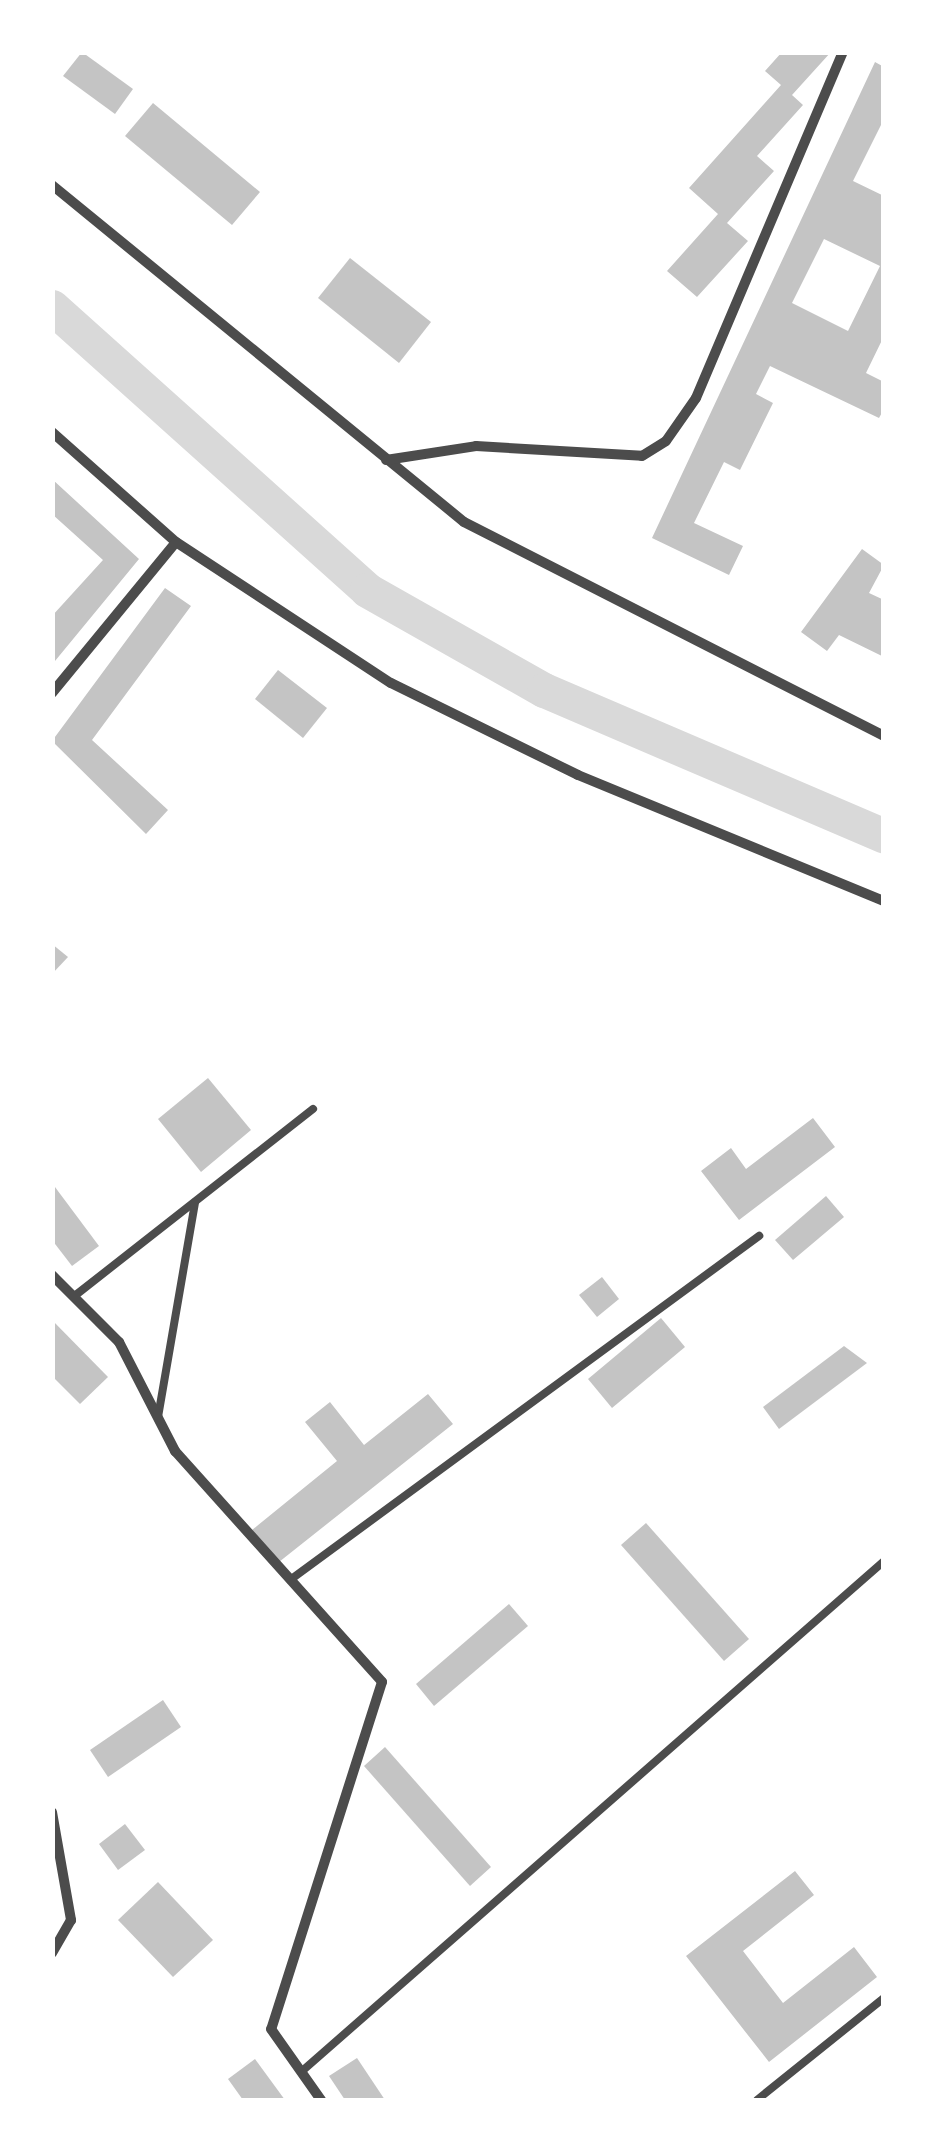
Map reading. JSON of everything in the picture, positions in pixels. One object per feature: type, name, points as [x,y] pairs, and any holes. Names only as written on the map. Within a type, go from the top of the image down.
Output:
[{"type":"street","points":[[386,460],[476,446],[642,456],[666,442],[696,398],[843,52]]},
{"type":"street","points":[[52,185],[464,522],[884,736]]},
{"type":"street","points":[[52,432],[176,542],[391,683],[578,774],[884,900]]},
{"type":"street","points":[[52,693],[176,542]]},
{"type":"street","points":[[52,1275],[77,1294],[120,1342],[175,1452],[382,1682],[270,2029],[321,2100]]},
{"type":"street","points":[[52,1812],[71,1920],[52,1953]]},
{"type":"lane","points":[[77,1294],[312,1109]]},
{"type":"lane","points":[[158,1417],[195,1202]]},
{"type":"lane","points":[[290,1580],[759,1236]]},
{"type":"lane","points":[[301,2072],[884,1561]]},
{"type":"lane","points":[[758,2100],[884,1998]]},
{"type":"building","points":[[82,52],[133,89],[115,114],[63,76]]},
{"type":"building","points":[[782,52],[831,52],[792,95],[803,105],[757,156],[774,171],[727,223],[748,241],[697,297],[667,271],[718,214],[689,188],[781,85],[765,71]]},
{"type":"building","points":[[875,62],[884,67],[884,119],[853,181],[884,196],[884,336],[866,373],[884,382],[884,409],[879,418],[770,366],[756,394],[773,403],[740,470],[724,462],[694,523],[743,546],[729,575],[652,538]],"holes":[[[824,239],[880,266],[848,331],[792,303]]]},
{"type":"building","points":[[153,103],[260,192],[232,225],[125,136]]},
{"type":"building","points":[[350,258],[431,322],[399,363],[318,298]]},
{"type":"building","points":[[52,479],[139,559],[55,661],[52,616],[103,560],[52,514]]},
{"type":"building","points":[[862,549],[884,565],[869,593],[884,600],[884,657],[839,635],[827,651],[801,632]]},
{"type":"building","points":[[165,588],[191,606],[92,740],[168,810],[146,834],[52,741]]},
{"type":"building","points":[[278,670],[327,708],[303,738],[255,699]]},
{"type":"building","points":[[52,944],[68,957],[52,974]]},
{"type":"building","points":[[208,1078],[251,1130],[201,1172],[158,1119]]},
{"type":"building","points":[[813,1118],[835,1147],[739,1220],[701,1171],[731,1148],[746,1169]]},
{"type":"building","points":[[52,1183],[99,1246],[72,1266],[52,1240]]},
{"type":"building","points":[[826,1196],[844,1217],[793,1260],[775,1240]]},
{"type":"building","points":[[602,1277],[619,1299],[597,1317],[579,1295]]},
{"type":"building","points":[[661,1318],[685,1347],[612,1408],[588,1379]]},
{"type":"building","points":[[52,1320],[108,1377],[80,1404],[52,1376]]},
{"type":"building","points":[[844,1346],[867,1363],[779,1429],[763,1407]]},
{"type":"building","points":[[428,1394],[453,1424],[279,1562],[252,1530],[337,1461],[305,1422],[330,1402],[364,1445]]},
{"type":"building","points":[[646,1523],[749,1639],[724,1661],[621,1545]]},
{"type":"building","points":[[509,1604],[528,1626],[434,1706],[416,1684]]},
{"type":"building","points":[[163,1700],[181,1727],[108,1777],[90,1750]]},
{"type":"building","points":[[385,1747],[491,1867],[470,1886],[364,1766]]},
{"type":"building","points":[[125,1824],[145,1850],[118,1870],[99,1844]]},
{"type":"building","points":[[795,1871],[814,1895],[743,1951],[783,2003],[854,1947],[877,1977],[769,2062],[686,1956]]},
{"type":"building","points":[[158,1882],[213,1940],[173,1977],[118,1920]]},
{"type":"building","points":[[357,2058],[385,2100],[345,2100],[329,2076]]},
{"type":"building","points":[[255,2059],[285,2100],[243,2100],[228,2079]]},
{"type":"waterway","points":[[52,307],[367,590],[544,690],[884,836]]}]
